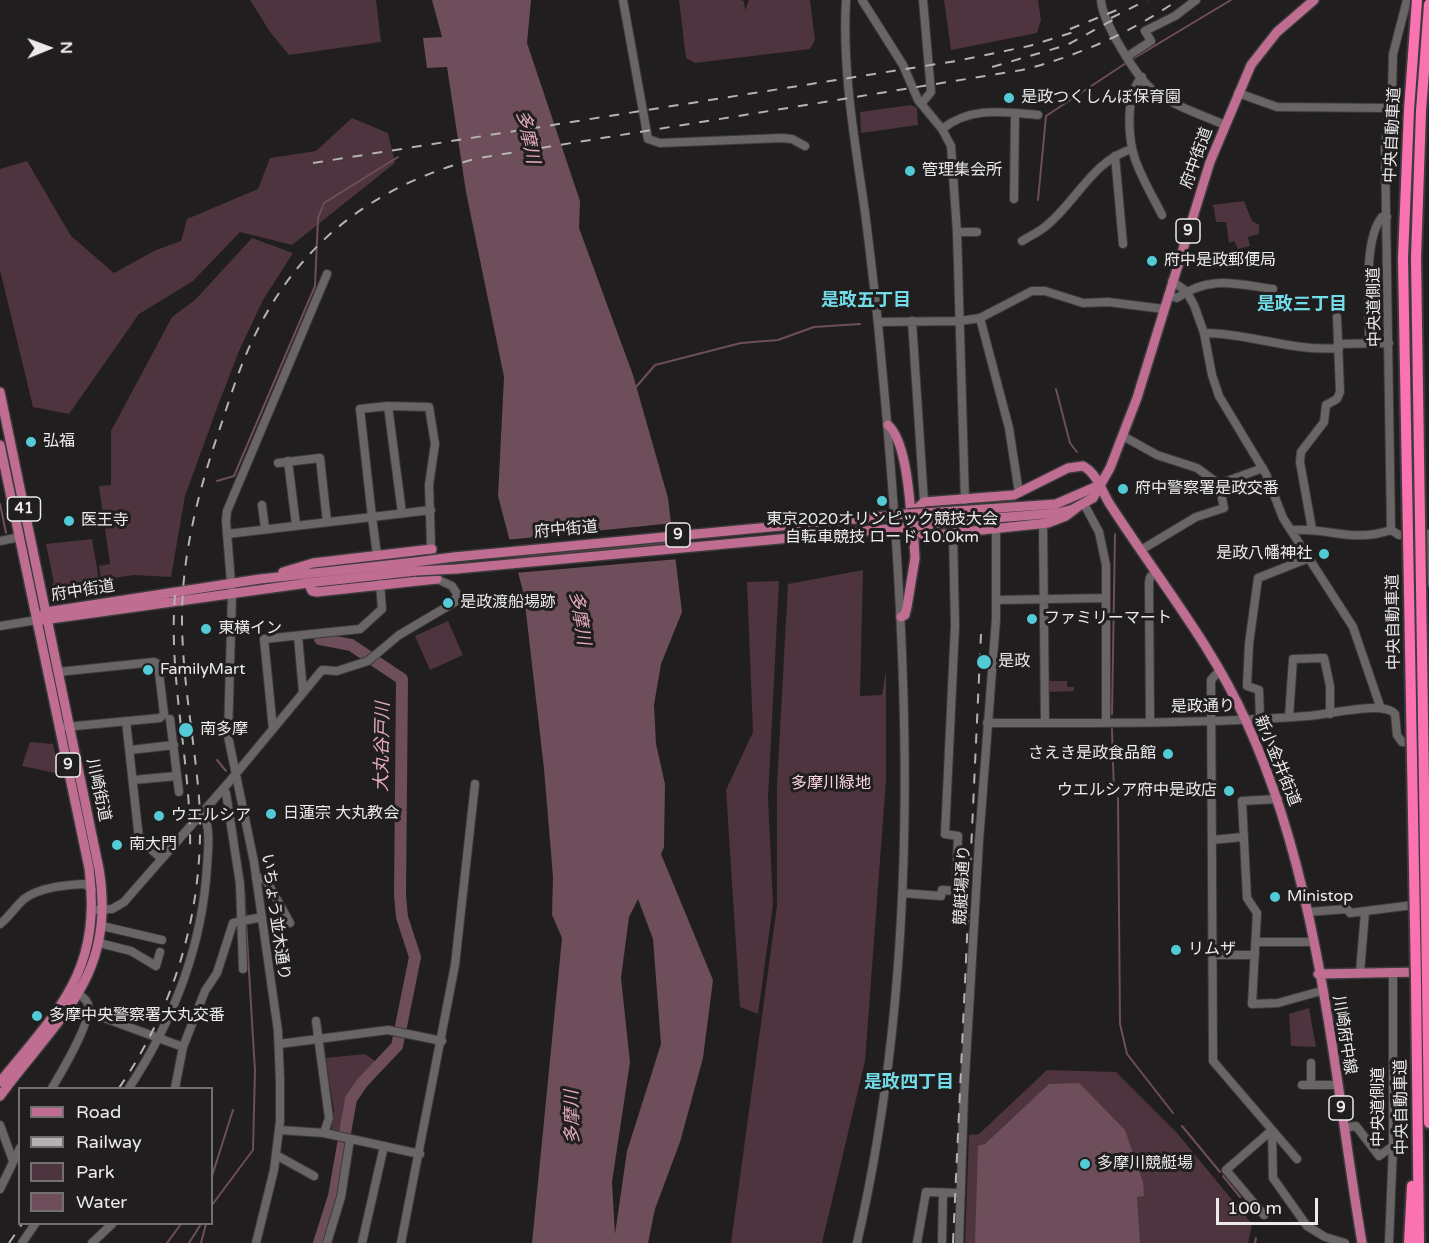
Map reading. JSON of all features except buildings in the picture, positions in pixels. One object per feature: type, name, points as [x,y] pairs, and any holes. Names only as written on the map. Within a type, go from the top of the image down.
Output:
[{"type":"highway","name":"中央自動車道","points":[[1417,0],[1408,110],[1403,258],[1429,1124]]},
{"type":"highway","name":"中央自動車道","points":[[1419,1243],[1416,1009],[1424,978],[1416,258],[1420,111],[1429,4]]},
{"type":"highway","points":[[1427,1004],[1429,1030]]},
{"type":"highway","points":[[1409,1243],[1416,1009]]},
{"type":"main road","name":"府中街道","points":[[37,620],[260,579],[416,566],[475,568],[1051,513],[1082,505],[1093,498],[1123,436],[1206,172],[1238,93],[1263,48],[1292,17],[1314,0]]},
{"type":"main road","name":"川崎街道","points":[[0,392],[20,537],[37,620],[99,870],[98,910],[76,992],[0,1082]]},
{"type":"main road","points":[[888,425],[896,432],[909,495],[909,514],[914,546],[907,608],[905,615],[901,617]]},
{"type":"main road","name":"川崎街道","points":[[0,444],[13,479],[47,617],[58,672],[92,890],[102,926],[99,943],[76,992],[0,1096]]},
{"type":"main road","name":"新小金井街道","points":[[922,504],[1019,493],[1076,465],[1087,468],[1220,670],[1246,720],[1278,799],[1296,857],[1318,974]]},
{"type":"main road","name":"府中街道","points":[[47,617],[232,595],[416,566],[473,554],[893,515],[1056,504],[1100,485]]},
{"type":"main road","points":[[909,495],[922,504],[909,514]]},
{"type":"main road","points":[[911,526],[918,533],[926,536],[1043,524],[1066,516],[1082,505]]},
{"type":"main road","points":[[914,546],[926,536]]},
{"type":"main road","points":[[260,579],[313,563],[432,549]]},
{"type":"main road","points":[[308,583],[312,591],[317,592],[438,579]]},
{"type":"main road","points":[[1318,974],[1393,972],[1424,978]]},
{"type":"main road","name":"川崎府中線","points":[[1318,974],[1362,1240]]},
{"type":"street","points":[[623,0],[648,139],[660,143],[782,138],[792,139],[806,146]]},
{"type":"street","points":[[846,0],[846,64],[878,322],[888,425],[905,715],[902,893],[884,1090],[856,1243]]},
{"type":"street","points":[[862,0],[903,65],[921,104],[942,129],[953,157],[965,500]]},
{"type":"street","points":[[921,104],[932,92],[923,0]]},
{"type":"street","points":[[1101,0],[1109,26],[1151,89],[1225,125]]},
{"type":"street","points":[[1129,59],[1151,41],[1145,31],[1175,16],[1196,0]]},
{"type":"street","name":"中央道側道","points":[[1391,530],[1385,146],[1393,54],[1407,0]]},
{"type":"street","points":[[1142,77],[1136,83],[1131,108],[1132,149],[1138,168],[1162,215]]},
{"type":"street","points":[[1238,93],[1277,107],[1390,108]]},
{"type":"street","points":[[942,129],[948,124],[989,110],[1038,115]]},
{"type":"street","points":[[1014,199],[1015,113]]},
{"type":"street","points":[[1022,241],[1046,227],[1103,164],[1132,149]]},
{"type":"street","points":[[1115,156],[1123,243]]},
{"type":"street","points":[[1369,344],[1371,250],[1375,225],[1382,217],[1387,217]]},
{"type":"street","points":[[957,232],[977,232]]},
{"type":"street","name":"いちょう並木通り","points":[[256,1243],[267,1208],[279,1130],[279,1044],[249,828],[227,725],[232,583],[227,511],[327,274]]},
{"type":"street","points":[[1172,281],[1186,291],[1204,333],[1216,390],[1263,468],[1283,518],[1293,530],[1353,627],[1380,706],[1395,714],[1397,735],[1402,742],[1429,744]]},
{"type":"street","points":[[1168,295],[1176,298],[1186,291],[1209,282],[1273,289]]},
{"type":"street","points":[[878,322],[960,321],[980,318],[1032,291],[1046,291],[1083,303],[1108,302],[1164,309]]},
{"type":"street","points":[[1312,529],[1300,462],[1301,452],[1324,422],[1326,405],[1338,396],[1341,371],[1337,317]]},
{"type":"street","points":[[980,318],[1009,428],[1019,493]]},
{"type":"street","points":[[912,321],[922,504]]},
{"type":"street","points":[[1204,333],[1233,334],[1299,348],[1389,343]]},
{"type":"street","points":[[388,406],[402,513]]},
{"type":"street","points":[[98,910],[124,902],[203,813],[322,670],[337,671],[370,659],[399,635],[454,604],[457,594],[454,588],[438,579],[432,549],[429,485],[435,444],[429,407],[388,406],[360,409],[377,555]]},
{"type":"street","points":[[1123,436],[1157,455],[1197,468],[1218,484],[1224,508],[1196,517],[1141,550]]},
{"type":"street","points":[[278,463],[320,458],[327,522]]},
{"type":"street","points":[[288,461],[296,525]]},
{"type":"street","points":[[1218,484],[1263,468]]},
{"type":"street","points":[[262,505],[265,529]]},
{"type":"street","points":[[1082,505],[1100,532],[1106,565],[1106,722]]},
{"type":"street","points":[[227,534],[431,510]]},
{"type":"street","points":[[1043,524],[1045,723]]},
{"type":"street","name":"競艇場通り","points":[[960,1243],[987,723],[996,600],[996,528]]},
{"type":"street","points":[[1293,530],[1312,529],[1356,537],[1391,530],[1399,535],[1429,534],[1429,582]]},
{"type":"street","points":[[902,893],[942,896],[942,890],[956,891],[958,836],[945,834],[955,626],[953,532]]},
{"type":"street","points":[[0,541],[20,537]]},
{"type":"street","points":[[1260,719],[1259,690],[1246,686],[1258,578],[1309,558]]},
{"type":"street","points":[[1150,721],[1149,583],[1150,577],[1156,573]]},
{"type":"street","points":[[273,729],[264,639],[360,629],[382,609],[380,584]]},
{"type":"street","points":[[996,600],[1106,598]]},
{"type":"street","points":[[0,626],[37,620]]},
{"type":"street","points":[[298,636],[303,692]]},
{"type":"street","points":[[1289,717],[1293,659],[1324,658],[1330,686],[1330,714]]},
{"type":"street","points":[[58,672],[154,662],[158,664],[164,714],[160,718],[65,727]]},
{"type":"street","points":[[1220,670],[1211,680],[1214,1061],[1297,1159]]},
{"type":"street","name":"是政通り","points":[[987,723],[1246,720],[1330,714],[1380,706]]},
{"type":"street","points":[[170,719],[179,792]]},
{"type":"street","points":[[126,721],[139,839],[162,859]]},
{"type":"street","points":[[130,750],[174,746]]},
{"type":"street","points":[[133,780],[177,776]]},
{"type":"street","points":[[401,1243],[442,1041],[462,919],[475,784]]},
{"type":"street","points":[[222,790],[226,793],[246,919],[243,969]]},
{"type":"street","points":[[1278,799],[1242,801],[1246,898],[1257,913],[1252,1004],[1278,1003],[1322,991]]},
{"type":"street","points":[[130,1087],[160,1038],[184,982],[201,920],[208,847],[207,824],[203,813]]},
{"type":"street","points":[[1212,840],[1243,837]]},
{"type":"street","points":[[256,879],[265,878],[290,923]]},
{"type":"street","points":[[0,924],[20,902],[33,894],[69,885],[85,884],[92,890]]},
{"type":"street","points":[[1308,912],[1347,909],[1350,913],[1365,912],[1429,903]]},
{"type":"street","points":[[1360,972],[1365,912]]},
{"type":"street","points":[[175,1087],[183,1047],[205,991],[217,973],[233,923],[262,917]]},
{"type":"street","points":[[102,926],[162,940]]},
{"type":"street","points":[[1256,942],[1313,942]]},
{"type":"street","points":[[99,943],[131,951],[156,966],[160,952]]},
{"type":"street","points":[[1213,955],[1255,955]]},
{"type":"street","name":"中央道側道","points":[[1389,1243],[1393,1146],[1393,972]]},
{"type":"street","points":[[53,1087],[78,1038],[88,1012],[88,1006],[76,992]]},
{"type":"street","points":[[88,1012],[183,1047]]},
{"type":"street","points":[[316,1021],[329,1118],[324,1133]]},
{"type":"street","points":[[279,1044],[388,1030],[442,1041]]},
{"type":"street","points":[[1311,1064],[1311,1085]]},
{"type":"street","points":[[1302,1085],[1337,1084]]},
{"type":"street","points":[[0,1125],[13,1161]]},
{"type":"street","points":[[1344,1128],[1356,1126],[1379,1155],[1393,1146]]},
{"type":"street","points":[[279,1130],[324,1133],[420,1154]]},
{"type":"street","points":[[1264,1215],[1226,1170],[1272,1130]]},
{"type":"street","points":[[1272,1130],[1273,1178],[1307,1226],[1325,1237],[1347,1243],[1362,1240]]},
{"type":"street","points":[[327,1243],[341,1197],[346,1138]]},
{"type":"street","points":[[362,1243],[384,1146]]},
{"type":"street","points":[[0,1189],[18,1152]]},
{"type":"street","points":[[276,1155],[314,1176]]},
{"type":"street","points":[[917,1243],[926,1192],[961,1193]]},
{"type":"street","points":[[942,1243],[943,1193]]},
{"type":"street","points":[[22,1243],[34,1225]]},
{"type":"street","points":[[92,1243],[111,1225]]},
{"type":"green space","points":[[250,0],[376,0],[381,42],[289,55],[270,32]]},
{"type":"green space","points":[[679,0],[741,0],[744,1],[745,10],[749,0],[810,0],[815,40],[810,49],[695,63],[686,58]]},
{"type":"green space","points":[[944,0],[1038,0],[1041,20],[1037,33],[951,50]]},
{"type":"green space","points":[[911,105],[917,108],[918,125],[861,133],[860,112]]},
{"type":"green space","points":[[352,118],[388,133],[395,163],[292,245],[240,232],[193,281],[139,314],[69,414],[33,407],[0,270],[0,169],[27,161],[71,236],[114,273],[156,250],[181,241],[187,219],[258,189],[270,158],[316,151]]},
{"type":"green space","points":[[1244,201],[1252,221],[1259,225],[1259,234],[1248,237],[1250,246],[1238,249],[1234,241],[1229,243],[1226,222],[1216,222],[1212,205]]},
{"type":"green space","points":[[252,238],[293,253],[263,300],[239,351],[217,408],[185,496],[171,577],[134,575],[114,578],[115,588],[63,596],[54,594],[46,544],[92,539],[99,580],[109,579],[101,579],[99,566],[110,564],[99,486],[111,485],[111,431],[172,317],[195,300]]},
{"type":"green space","name":"多摩川緑地","points":[[863,570],[860,696],[882,695],[886,670],[886,780],[865,1061],[822,1243],[731,1243],[777,906],[777,784],[788,584]]},
{"type":"green space","points":[[779,581],[768,798],[773,904],[758,1014],[740,1007],[726,790],[753,732],[747,582]]},
{"type":"green space","points":[[448,621],[463,655],[430,670],[415,636]]},
{"type":"green space","points":[[1048,681],[1067,681],[1067,687],[1074,687],[1074,691],[1048,692]]},
{"type":"green space","points":[[30,742],[53,744],[60,774],[22,766]]},
{"type":"green space","points":[[1309,1008],[1316,1047],[1291,1046],[1289,1014]]},
{"type":"green space","points":[[365,1054],[378,1063],[363,1078],[353,1094],[341,1133],[331,1131],[334,1110],[325,1058]]},
{"type":"green space","name":"多摩川競艇場","points":[[1047,1070],[1116,1072],[1177,1133],[1252,1224],[1248,1243],[965,1243],[969,1135],[979,1134]]},
{"type":"water","name":"多摩川","points":[[432,0],[531,0],[527,43],[580,201],[579,228],[633,375],[668,498],[682,612],[661,664],[654,705],[656,744],[665,784],[664,847],[661,854],[713,980],[703,1058],[680,1142],[655,1209],[648,1243],[532,1243],[562,938],[552,915],[553,877],[544,769],[524,595],[498,496],[504,377],[466,192],[447,67],[427,68],[423,38],[442,37]],"holes":[[[638,899],[653,939],[661,1044],[627,1151],[615,1234],[612,1182],[630,1062],[621,978],[629,917]]]},
{"type":"water","points":[[1079,1083],[1125,1130],[1143,1182],[1144,1196],[1137,1197],[1140,1243],[975,1243],[978,1146],[985,1144],[1049,1084]]},
{"type":"pier","points":[[674,523],[676,540],[510,555],[506,540]]},
{"type":"pier","points":[[677,543],[679,559],[515,573],[511,559]]},
{"type":"waterway","points":[[1131,60],[1231,0]]},
{"type":"waterway","points":[[1038,200],[1046,116],[1126,63]]},
{"type":"waterway","points":[[217,481],[234,476],[315,286],[318,218],[324,203],[398,157]]},
{"type":"waterway","points":[[636,387],[655,365],[741,343],[778,340],[814,327],[860,324]]},
{"type":"waterway","points":[[1056,389],[1070,443],[1077,452]]},
{"type":"waterway","points":[[0,504],[6,533]]},
{"type":"waterway","points":[[1112,714],[1115,534]]},
{"type":"waterway","name":"大丸谷戸川","points":[[319,1243],[334,1196],[351,1099],[362,1083],[397,1046],[415,957],[402,917],[400,895],[402,679],[351,645],[320,639]]},
{"type":"waterway","points":[[1112,729],[1114,793]]},
{"type":"waterway","points":[[217,760],[226,771]]},
{"type":"waterway","points":[[1118,798],[1120,1024],[1127,1054],[1173,1113]]},
{"type":"waterway","points":[[231,803],[237,838]]},
{"type":"waterway","points":[[213,1204],[253,1150],[255,1071],[244,888]]},
{"type":"waterway","points":[[213,1173],[233,1110]]},
{"type":"waterway","points":[[1182,1126],[1220,1172]]},
{"type":"waterway","points":[[1223,1176],[1240,1197]]},
{"type":"waterway","points":[[167,1243],[180,1225]]},
{"type":"waterway","points":[[189,1243],[200,1225]]},
{"type":"waterway","points":[[201,1243],[206,1225]]},
{"type":"waterway","points":[[1255,1243],[1256,1238]]},
{"type":"railway","points":[[1111,18],[1147,0]]},
{"type":"railway","points":[[120,1087],[140,1055],[172,986],[184,950],[198,875],[199,797],[186,685],[182,618],[185,569],[193,522],[212,451],[235,382],[254,337],[294,272],[319,245],[346,221],[407,183],[479,158],[1022,70],[1063,58],[1103,42],[1141,23],[1178,0]]},
{"type":"railway","points":[[1070,29],[1117,10]]},
{"type":"railway","points":[[992,67],[1067,45],[1120,16]]},
{"type":"railway","points":[[313,163],[956,61],[1029,46],[1080,30]]},
{"type":"railway","points":[[175,595],[175,659],[188,788],[190,852]]},
{"type":"railway","points":[[953,1243],[981,634]]},
{"type":"railway","points":[[9,1243],[21,1225]]},
{"type":"place","name":"是政つくしんぼ保育園","points":[[1009,98]]},
{"type":"place","name":"管理集会所","points":[[910,171]]},
{"type":"place","name":"府中是政郵便局","points":[[1152,261]]},
{"type":"place","name":"弘福","points":[[31,442]]},
{"type":"place","name":"府中警察署是政交番","points":[[1123,489]]},
{"type":"place","name":"東京2020オリンピック競技大会 自転車競技 ロード 10.0km","points":[[882,501]]},
{"type":"place","name":"医王寺","points":[[69,521]]},
{"type":"place","name":"是政八幡神社","points":[[1324,554]]},
{"type":"place","name":"是政渡船場跡","points":[[448,603]]},
{"type":"place","name":"ファミリーマート","points":[[1032,619]]},
{"type":"place","name":"東横イン","points":[[206,629]]},
{"type":"place","name":"是政","points":[[984,662]]},
{"type":"place","name":"FamilyMart","points":[[148,670]]},
{"type":"place","name":"南多摩","points":[[186,730]]},
{"type":"place","name":"さえき是政食品館","points":[[1168,754]]},
{"type":"place","name":"ウエルシア府中是政店","points":[[1229,791]]},
{"type":"place","name":"日蓮宗 大丸教会","points":[[271,814]]},
{"type":"place","name":"ウエルシア","points":[[159,816]]},
{"type":"place","name":"南大門","points":[[117,845]]},
{"type":"place","name":"Ministop","points":[[1275,897]]},
{"type":"place","name":"リムザ","points":[[1176,950]]},
{"type":"place","name":"多摩中央警察署大丸交番","points":[[37,1016]]},
{"type":"place","name":"多摩川競艇場","points":[[1085,1164]]},
{"type":"district","name":"是政五丁目","points":[[866,301]]},
{"type":"district","name":"是政三丁目","points":[[1302,305]]},
{"type":"district","name":"是政四丁目","points":[[909,1083]]}]
